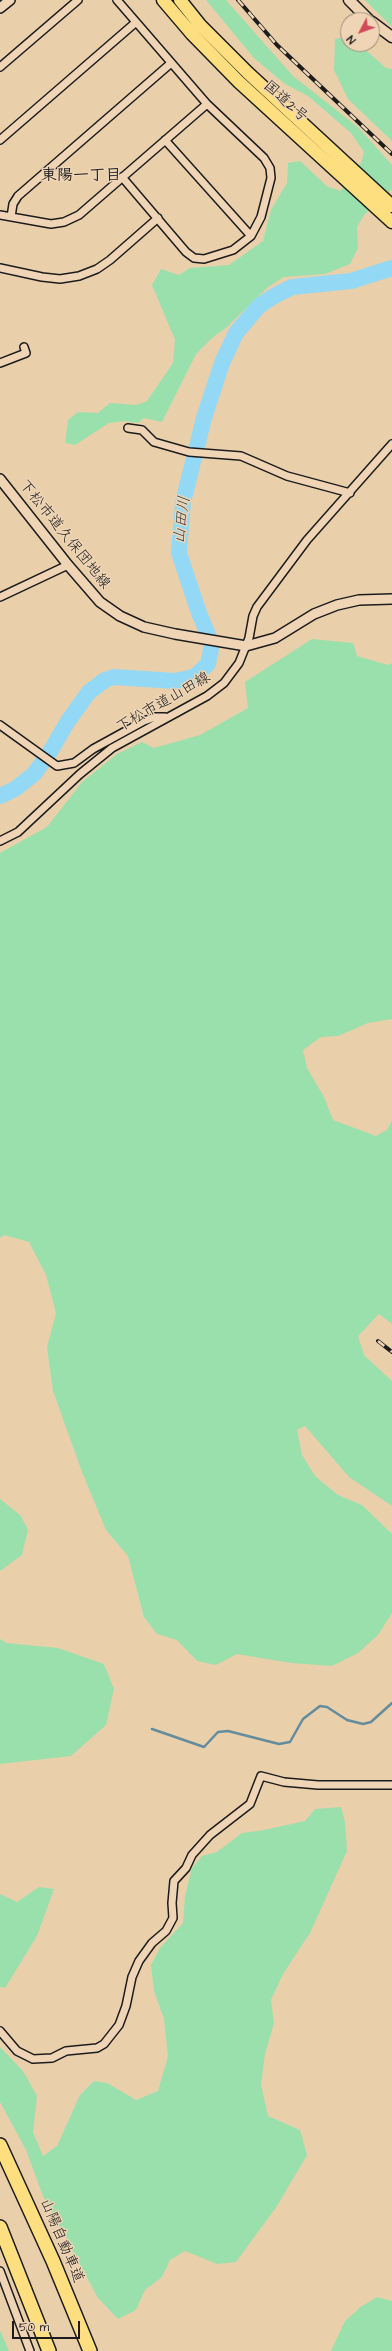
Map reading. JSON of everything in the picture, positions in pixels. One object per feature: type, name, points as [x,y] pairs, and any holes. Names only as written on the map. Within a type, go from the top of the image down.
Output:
[{"type":"highway","name":"国道2号","points":[[163,0],[192,34],[239,82],[344,170],[392,206]]},
{"type":"highway","name":"国道2号","points":[[180,0],[200,25],[344,170],[392,222]]},
{"type":"highway","name":"山陽自動車道","points":[[0,2145],[53,2261],[90,2351]]},
{"type":"highway","points":[[0,2227],[49,2351]]},
{"type":"main road","points":[[349,0],[361,12]]},
{"type":"main road","points":[[380,28],[392,37]]},
{"type":"street","points":[[0,8],[10,0]]},
{"type":"street","points":[[0,68],[78,0]]},
{"type":"street","points":[[117,0],[170,64],[207,104],[264,158],[270,168],[271,178],[261,217],[250,236],[233,250],[204,260],[194,258],[122,177]]},
{"type":"street","points":[[0,140],[135,23]]},
{"type":"street","points":[[11,217],[13,204],[18,196],[170,64]]},
{"type":"street","points":[[0,215],[51,224],[64,222],[79,215],[207,104]]},
{"type":"street","points":[[165,140],[250,236]]},
{"type":"street","points":[[0,268],[42,277],[60,279],[79,276],[97,269],[110,260],[158,218]]},
{"type":"street","points":[[0,363],[26,353],[24,346]]},
{"type":"street","points":[[128,428],[136,427],[142,430],[154,442],[189,452],[241,456],[287,476],[350,493]]},
{"type":"street","name":"下松市道山田線","points":[[0,841],[18,832],[28,824],[80,774],[112,748],[207,696],[224,683],[236,670],[252,630],[253,616],[257,607],[307,540],[392,444]]},
{"type":"street","name":"下松市道久保団地線","points":[[0,478],[68,565],[100,602],[120,616],[144,627],[228,644],[246,646]]},
{"type":"street","points":[[0,597],[68,565]]},
{"type":"street","points":[[246,646],[275,638],[314,614],[338,605],[359,600],[392,599]]},
{"type":"street","points":[[0,725],[57,766],[74,763],[93,749],[144,720],[155,717],[165,718]]},
{"type":"street","points":[[0,2032],[17,2051],[33,2058],[52,2058],[66,2051],[97,2048],[104,2044],[119,2025],[126,2006],[132,1977],[139,1961],[152,1943],[166,1931],[173,1918],[172,1903],[174,1881],[210,1835],[250,1804],[261,1776],[284,1782],[318,1785],[392,1785]]},
{"type":"street","points":[[0,2271],[30,2351]]},
{"type":"green space","points":[[206,0],[226,0],[293,76],[359,128],[392,165],[392,189],[364,215],[357,227],[358,248],[350,264],[325,274],[284,277],[268,287],[226,328],[213,337],[196,354],[162,422],[144,418],[138,423],[125,421],[109,423],[75,445],[65,443],[68,420],[78,412],[98,413],[110,403],[137,405],[147,401],[173,363],[175,340],[152,285],[161,269],[179,275],[190,268],[229,265],[263,241],[271,210],[287,183],[288,163],[300,161],[328,187],[341,191],[361,163],[364,152],[351,133],[308,96],[285,84],[254,58]]},
{"type":"green space","points":[[365,0],[392,0],[392,26],[380,15],[380,12],[377,12]]},
{"type":"green space","points":[[340,38],[340,52],[368,52],[386,68],[392,69],[392,141],[348,99],[334,70],[335,39]]},
{"type":"green space","points":[[312,639],[353,643],[357,656],[388,665],[392,663],[392,1019],[368,1023],[338,1036],[321,1037],[303,1050],[307,1068],[324,1097],[333,1120],[376,1136],[387,1130],[392,1120],[392,1324],[379,1314],[358,1336],[364,1355],[392,1381],[392,1506],[349,1477],[305,1426],[297,1430],[302,1455],[315,1476],[338,1495],[362,1505],[392,1534],[392,1613],[378,1635],[358,1653],[332,1666],[291,1663],[237,1654],[216,1665],[197,1661],[177,1640],[157,1634],[144,1617],[128,1556],[106,1530],[82,1472],[53,1391],[47,1347],[56,1313],[46,1275],[29,1242],[4,1235],[0,1238],[0,853],[47,827],[82,782],[117,754],[142,742],[154,748],[200,735],[248,708],[245,682]]},
{"type":"green space","points":[[0,1499],[21,1516],[28,1530],[22,1555],[0,1571]]},
{"type":"green space","points":[[0,1639],[6,1643],[58,1648],[104,1664],[114,1689],[106,1725],[71,1756],[0,1764]]},
{"type":"green space","points":[[341,1807],[345,1822],[347,1851],[310,1933],[283,1974],[271,2000],[274,2023],[265,2054],[261,2085],[268,2116],[300,2130],[307,2155],[277,2206],[236,2262],[217,2264],[185,2251],[170,2260],[162,2277],[145,2290],[136,2310],[118,2319],[98,2298],[43,2196],[26,2150],[0,2102],[0,2047],[23,2071],[37,2096],[33,2132],[43,2156],[57,2146],[80,2095],[94,2081],[107,2083],[136,2100],[158,2091],[168,2056],[164,2019],[154,1991],[151,1965],[160,1948],[183,1923],[185,1896],[192,1868],[202,1856],[217,1852],[242,1833],[305,1821],[315,1809]]},
{"type":"green space","points":[[39,1887],[54,1889],[37,1936],[5,1988],[0,1987],[0,1894],[17,1902]]},
{"type":"green space","points":[[377,2297],[392,2301],[392,2351],[331,2351],[345,2321],[362,2306]]},
{"type":"green space","points":[[0,2330],[9,2351],[0,2351]]},
{"type":"waterway","name":"山田川","points":[[0,796],[15,789],[34,774],[50,752],[68,721],[89,692],[105,680],[114,677],[175,681],[194,677],[208,664],[212,644],[199,613],[179,553],[183,502],[204,418],[222,363],[236,333],[259,306],[274,296],[292,287],[351,281],[392,268]]},
{"type":"waterway","points":[[152,1729],[204,1747],[218,1732],[228,1731],[279,1744],[290,1742],[303,1719],[320,1706],[327,1707],[347,1720],[363,1724],[371,1722],[392,1703]]},
{"type":"railway","points":[[238,0],[277,45],[392,154]]},
{"type":"railway","points":[[378,1341],[392,1352]]},
{"type":"district","name":"東陽一丁目","points":[[81,177]]}]
